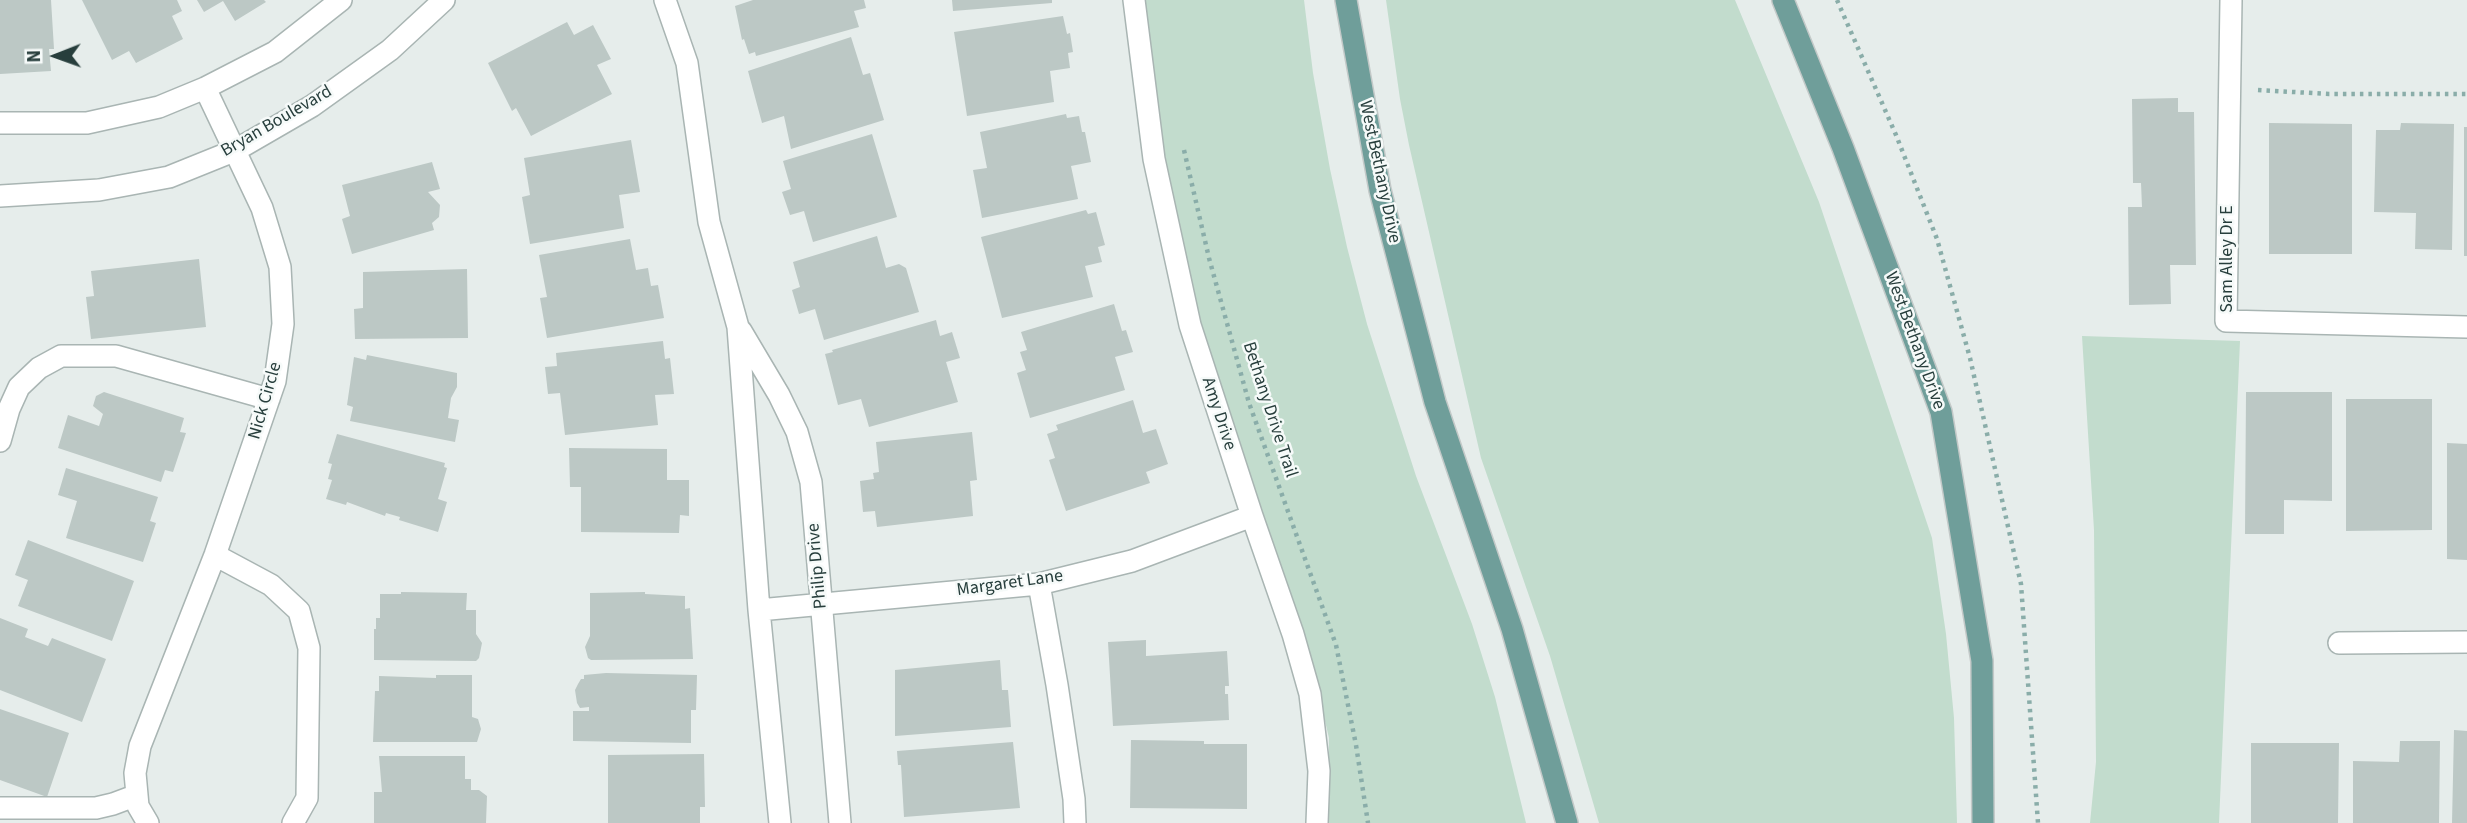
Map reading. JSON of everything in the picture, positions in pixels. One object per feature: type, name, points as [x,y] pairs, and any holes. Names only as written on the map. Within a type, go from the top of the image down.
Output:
[{"type":"main road","name":"West Bethany Drive","points":[[1346,0],[1380,190],[1435,402],[1512,629],[1567,823]]},
{"type":"main road","name":"West Bethany Drive","points":[[1783,0],[1843,148],[1941,412],[1982,661],[1983,823]]},
{"type":"street","points":[[0,123],[88,123],[159,107],[205,88],[275,52],[341,0]]},
{"type":"street","name":"Bryan Boulevard","points":[[0,197],[99,190],[169,177],[236,150],[323,98],[390,50],[444,0]]},
{"type":"street","name":"Philip Drive","points":[[665,0],[687,63],[709,222],[738,327],[780,823]]},
{"type":"street","name":"Amy Drive","points":[[1134,0],[1154,159],[1190,325],[1293,634],[1310,694],[1319,771],[1317,823]]},
{"type":"street","name":"Sam Alley Dr E","points":[[2231,0],[2226,321],[2467,327]]},
{"type":"street","name":"Nick Circle","points":[[148,823],[138,806],[135,773],[140,746],[215,555],[269,399],[275,381],[283,324],[279,267],[262,208],[205,88]]},
{"type":"street","name":"Philip Drive","points":[[738,327],[779,395],[797,432],[811,482],[840,823]]},
{"type":"street","points":[[0,441],[9,409],[19,387],[39,368],[61,356],[116,356],[269,399]]},
{"type":"street","name":"Margaret Lane","points":[[760,610],[1039,584],[1132,561],[1252,516]]},
{"type":"street","points":[[215,555],[271,585],[299,611],[309,648],[307,798],[293,823]]},
{"type":"street","points":[[1039,584],[1058,685],[1074,799],[1074,823]]},
{"type":"street","points":[[2339,643],[2467,642]]},
{"type":"street","points":[[0,808],[96,808],[137,795]]},
{"type":"path","points":[[1837,0],[1896,135],[1937,239],[1970,358],[2021,584],[2038,823]]},
{"type":"path","points":[[2230,90],[2329,94],[2467,94]]},
{"type":"path","name":"Bethany Drive Trail","points":[[1182,139],[1209,258],[1249,403],[1336,645],[1368,823]]},
{"type":"green space","points":[[1143,0],[1304,0],[1313,73],[1330,169],[1367,324],[1416,476],[1472,624],[1495,697],[1526,823],[1328,823],[1329,738],[1309,653],[1240,454],[1199,320],[1175,211],[1148,61]]},
{"type":"green space","points":[[1386,0],[1735,0],[1819,202],[1932,538],[1946,634],[1954,718],[1957,823],[1599,823],[1550,656],[1481,458],[1409,145]]},
{"type":"green space","points":[[2082,336],[2240,341],[2219,823],[2090,823],[2096,762],[2094,530]]},
{"type":"building","points":[[0,0],[51,0],[54,49],[49,49],[51,71],[0,74]]},
{"type":"building","points":[[82,0],[177,0],[182,11],[172,16],[183,39],[136,63],[129,51],[112,60]]},
{"type":"building","points":[[197,0],[266,2],[235,21],[223,1],[204,12]]},
{"type":"building","points":[[753,0],[864,0],[866,8],[854,11],[859,27],[756,56],[755,52],[749,54],[744,39],[742,40],[735,6]]},
{"type":"building","points":[[952,0],[1052,0],[1052,3],[953,11]]},
{"type":"building","points":[[1063,16],[1067,34],[1070,33],[1073,52],[1068,53],[1070,68],[1050,71],[1054,102],[967,116],[954,32]]},
{"type":"building","points":[[567,22],[574,35],[593,25],[611,59],[597,65],[612,94],[531,136],[516,108],[512,111],[488,63]]},
{"type":"building","points":[[851,37],[863,75],[870,73],[884,120],[791,149],[784,116],[762,123],[748,71]]},
{"type":"building","points":[[2178,98],[2178,112],[2194,112],[2196,265],[2170,265],[2171,304],[2129,305],[2128,207],[2142,207],[2141,183],[2133,183],[2132,99]]},
{"type":"building","points":[[1066,114],[1067,118],[1079,116],[1091,162],[1071,166],[1078,199],[982,218],[973,170],[987,168],[980,132]]},
{"type":"building","points":[[2269,123],[2352,124],[2352,254],[2269,254]]},
{"type":"building","points":[[2401,123],[2454,124],[2452,250],[2415,249],[2416,213],[2374,212],[2376,130],[2400,130]]},
{"type":"building","points":[[2464,127],[2467,127],[2467,256],[2464,256]]},
{"type":"building","points":[[872,134],[897,217],[813,242],[804,211],[790,215],[782,192],[791,189],[783,161]]},
{"type":"building","points":[[631,140],[640,192],[619,195],[624,228],[530,244],[522,197],[530,195],[524,158]]},
{"type":"building","points":[[432,162],[440,189],[428,192],[440,205],[439,217],[432,223],[434,230],[352,254],[342,219],[350,216],[342,185]]},
{"type":"building","points":[[1086,210],[1088,214],[1096,212],[1105,245],[1098,247],[1102,262],[1085,266],[1093,297],[1002,318],[981,237]]},
{"type":"building","points":[[877,236],[886,268],[899,264],[906,268],[919,312],[824,340],[815,309],[799,314],[792,290],[800,287],[793,262]]},
{"type":"building","points":[[630,239],[636,270],[648,268],[651,286],[658,285],[664,318],[547,338],[540,298],[547,297],[539,255]]},
{"type":"building","points":[[199,259],[206,327],[91,339],[86,297],[94,296],[91,271]]},
{"type":"building","points":[[467,269],[468,338],[355,339],[354,309],[363,308],[363,272]]},
{"type":"building","points":[[1114,304],[1122,331],[1126,330],[1133,352],[1115,357],[1125,390],[1030,418],[1017,373],[1026,370],[1020,352],[1027,350],[1021,332]]},
{"type":"building","points":[[936,320],[940,336],[952,332],[960,358],[946,362],[958,402],[869,427],[861,399],[838,405],[825,354]]},
{"type":"building","points":[[663,341],[665,359],[670,358],[674,394],[655,395],[658,425],[565,435],[560,393],[548,394],[545,367],[557,366],[556,353]]},
{"type":"building","points":[[367,355],[457,373],[457,387],[451,398],[448,418],[459,420],[455,442],[350,421],[353,407],[347,405],[354,357],[366,360]]},
{"type":"building","points":[[104,392],[184,418],[180,432],[186,433],[173,472],[165,470],[161,482],[58,448],[68,415],[99,426],[103,414],[93,406],[96,396]]},
{"type":"building","points":[[2246,392],[2332,392],[2332,501],[2284,500],[2284,534],[2245,534]]},
{"type":"building","points":[[2346,399],[2432,399],[2432,530],[2346,531]]},
{"type":"building","points":[[1133,400],[1143,433],[1156,429],[1168,464],[1146,472],[1150,483],[1066,511],[1049,460],[1055,458],[1047,434],[1058,430],[1056,425]]},
{"type":"building","points":[[972,432],[977,480],[970,481],[973,516],[877,527],[875,511],[863,512],[860,481],[874,479],[873,473],[879,472],[876,442]]},
{"type":"building","points":[[337,434],[445,463],[444,467],[447,468],[438,499],[447,502],[438,532],[399,520],[400,517],[386,513],[385,516],[347,502],[346,505],[326,499],[332,480],[328,479],[332,464],[328,463]]},
{"type":"building","points":[[2447,443],[2467,444],[2467,560],[2447,559]]},
{"type":"building","points":[[569,448],[667,449],[667,480],[689,480],[689,516],[680,515],[679,533],[581,532],[581,487],[570,487]]},
{"type":"building","points":[[66,468],[158,497],[150,521],[156,523],[143,562],[66,538],[77,501],[58,495]]},
{"type":"building","points":[[28,540],[134,581],[112,641],[18,606],[28,580],[15,575]]},
{"type":"building","points":[[645,592],[685,596],[685,609],[690,608],[693,659],[588,658],[585,647],[590,636],[590,593]]},
{"type":"building","points":[[467,593],[466,610],[476,610],[476,634],[482,643],[479,658],[476,661],[374,660],[374,629],[376,618],[380,618],[380,594]]},
{"type":"building","points":[[0,618],[28,629],[25,637],[48,646],[52,638],[106,659],[82,722],[0,690]]},
{"type":"building","points":[[1146,640],[1146,656],[1227,651],[1229,686],[1225,686],[1225,694],[1228,694],[1229,720],[1113,726],[1108,642]]},
{"type":"building","points":[[1000,660],[1002,690],[1008,690],[1011,727],[895,736],[895,670]]},
{"type":"building","points":[[436,675],[472,675],[472,717],[478,719],[481,729],[477,742],[373,742],[375,691],[379,691],[379,676],[436,678]]},
{"type":"building","points":[[584,675],[697,675],[696,710],[691,710],[691,743],[573,741],[573,711],[589,711],[589,707],[580,708],[575,690]]},
{"type":"building","points":[[0,709],[69,733],[47,797],[0,780]]},
{"type":"building","points":[[2454,730],[2467,731],[2467,823],[2452,823]]},
{"type":"building","points":[[1131,740],[1247,744],[1247,809],[1130,808]]},
{"type":"building","points":[[2400,741],[2440,741],[2439,823],[2353,823],[2353,761],[2399,762]]},
{"type":"building","points":[[1013,742],[1020,808],[904,817],[901,765],[898,765],[897,751]]},
{"type":"building","points":[[2251,743],[2339,743],[2338,823],[2251,823]]},
{"type":"building","points":[[704,754],[705,807],[700,807],[700,823],[608,823],[608,755]]},
{"type":"building","points":[[379,756],[465,756],[465,779],[471,779],[471,790],[479,790],[487,796],[486,823],[374,823],[374,792],[382,792]]}]
